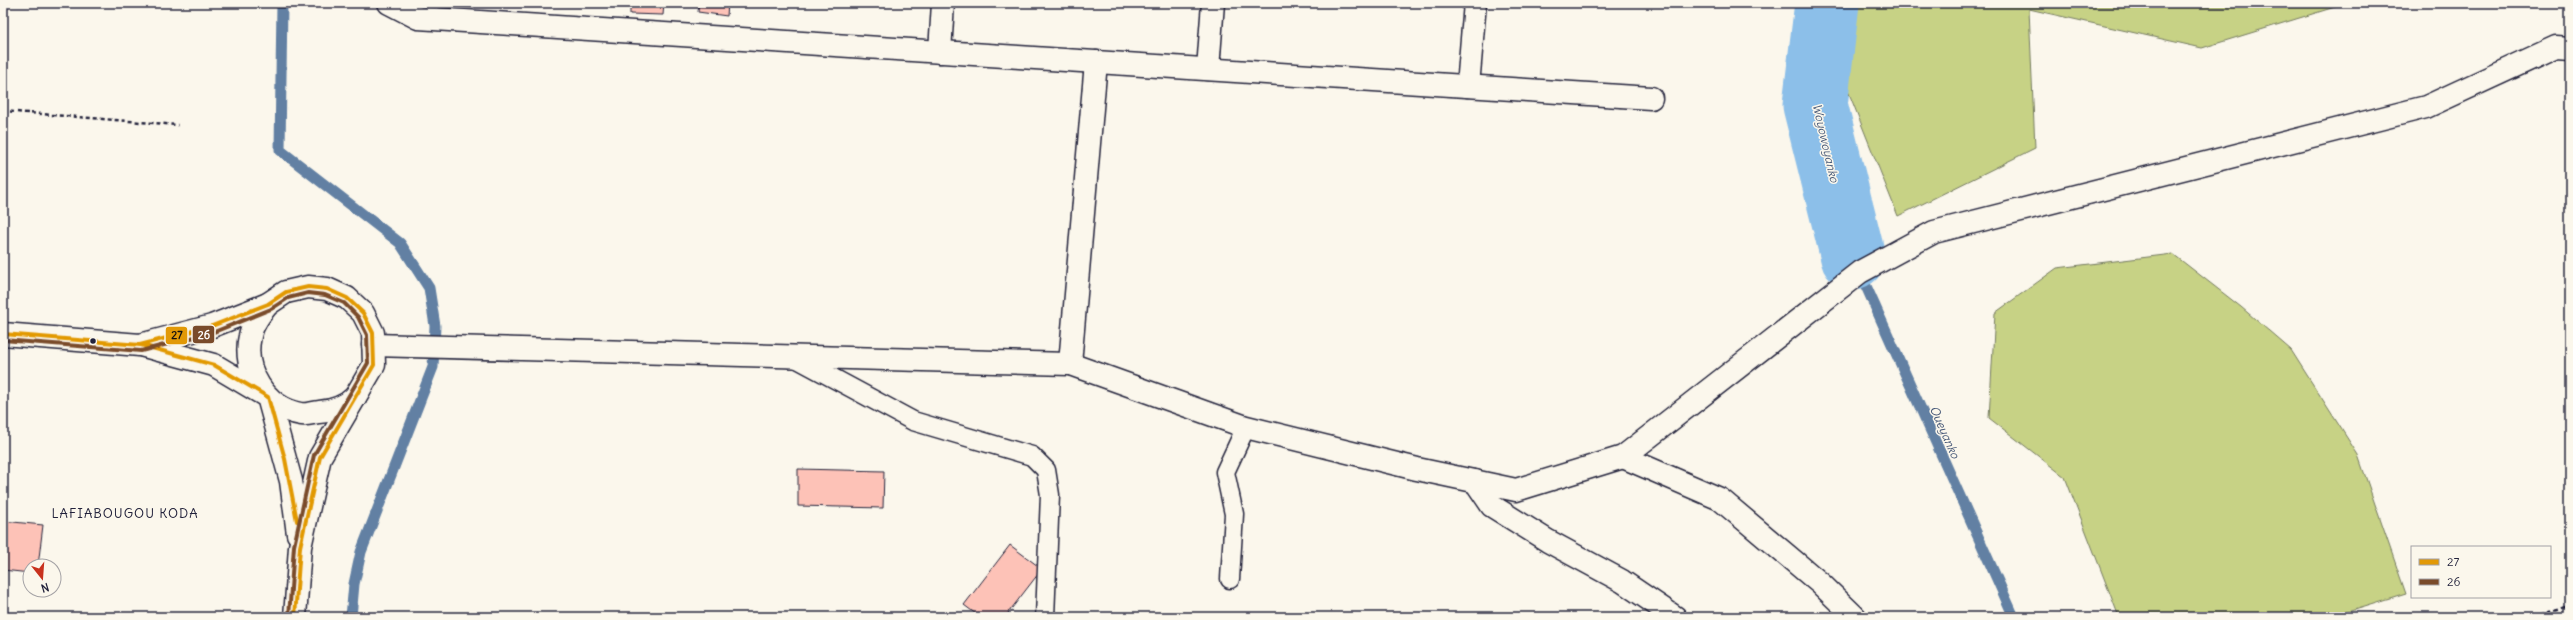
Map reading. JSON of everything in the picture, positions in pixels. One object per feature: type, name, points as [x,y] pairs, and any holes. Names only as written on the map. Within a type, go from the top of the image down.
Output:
[{"type":"street","points":[[389,3],[418,18],[1651,98]]},
{"type":"street","points":[[940,52],[943,3]]},
{"type":"street","points":[[1208,69],[1213,3]]},
{"type":"street","points":[[1468,86],[1475,3]]},
{"type":"street","points":[[374,345],[1070,364],[1246,427],[1516,490],[1623,457],[1860,272],[1934,232],[2426,107],[2556,47],[2570,48]]},
{"type":"street","points":[[1070,364],[1096,62]]},
{"type":"street","points":[[140,345],[212,326],[268,304],[286,292],[308,287],[327,289],[347,298],[363,313],[373,333],[374,365],[360,392],[320,458],[300,547],[295,617]]},
{"type":"street","points":[[268,304],[257,317],[250,335],[248,357],[255,380],[268,397],[291,481],[300,547]]},
{"type":"street","points":[[3,334],[140,345],[214,365],[268,397],[280,407],[301,414],[332,411],[352,400],[360,392]]},
{"type":"street","points":[[1623,457],[1720,499],[1821,584],[1855,617]]},
{"type":"street","points":[[1475,481],[1492,506],[1548,541],[1622,581],[1675,617]]},
{"type":"lane","points":[[793,357],[913,421],[1032,456],[1046,470],[1050,495],[1045,617]]},
{"type":"lane","points":[[1230,579],[1234,514],[1225,472],[1246,427]]},
{"type":"path","points":[[3,111],[178,125]]},
{"type":"path","points":[[2529,617],[2570,606]]},
{"type":"green space","points":[[1813,3],[2348,3],[2202,48],[2029,9],[2035,148],[1898,216]]},
{"type":"green space","points":[[2173,254],[2241,307],[2291,350],[2358,455],[2406,594],[2331,617],[2119,617],[2065,477],[1989,418],[1995,313],[2057,268]]},
{"type":"building","points":[[630,3],[664,3],[663,15],[630,14]]},
{"type":"building","points":[[699,3],[728,3],[727,16],[698,12]]},
{"type":"building","points":[[798,469],[884,471],[883,508],[798,506]]},
{"type":"building","points":[[3,521],[43,525],[39,558],[22,558],[22,572],[3,570]]},
{"type":"building","points":[[1010,545],[1042,569],[1005,617],[980,617],[964,605]]},
{"type":"waterway","points":[[282,3],[280,150],[400,243],[429,288],[435,326],[433,367],[361,552],[354,584],[351,617]]},
{"type":"waterway","name":"Woyowoyanko","points":[[1827,3],[1815,105],[1853,257]]},
{"type":"waterway","name":"Oueyanko","points":[[1853,257],[2014,617]]},
{"type":"transit line","name":"27","points":[[3,334],[140,345],[212,326],[268,304],[286,292],[308,287],[327,289],[347,298],[363,313],[373,333],[374,365],[320,457],[300,547],[295,617]]},
{"type":"transit line","name":"26","points":[[3,340],[141,351],[214,332],[271,309],[288,298],[308,293],[325,295],[344,303],[358,317],[367,335],[368,363],[314,455],[294,546],[289,617]]},
{"type":"transit line","name":"27","points":[[141,345],[214,365],[268,397],[285,459],[297,521]]},
{"type":"district","name":"LAFIABOUGOU KODA","points":[[125,513]]}]
